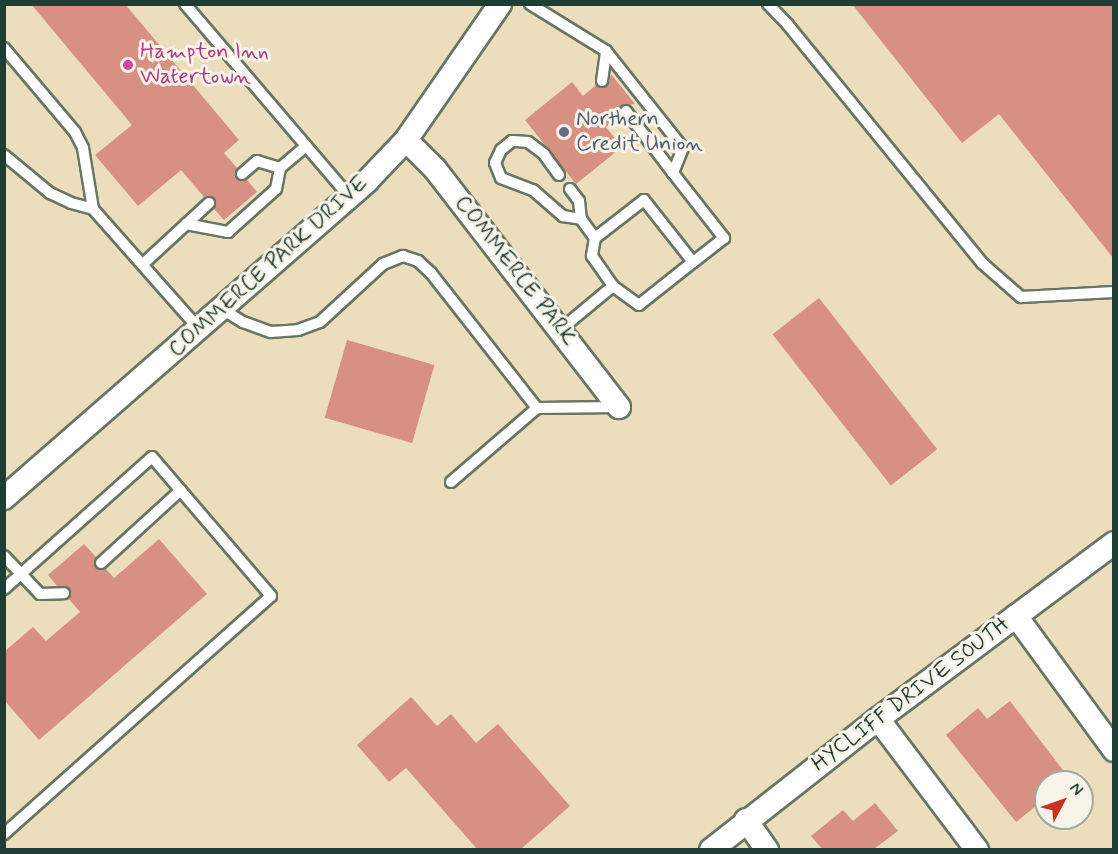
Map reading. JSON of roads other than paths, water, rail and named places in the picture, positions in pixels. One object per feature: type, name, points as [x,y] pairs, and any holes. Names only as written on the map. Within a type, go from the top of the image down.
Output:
[{"type":"street","name":"COMMERCE PARK DRIVE","points":[[4,498],[349,196],[405,140],[500,4]]},
{"type":"street","name":"COMMERCE PARK","points":[[405,140],[435,169],[619,407]]},
{"type":"street","name":"HYCLIFF DRIVE SOUTH","points":[[711,849],[878,719],[1113,543]]},
{"type":"street","points":[[1016,616],[1113,750]]},
{"type":"street","points":[[878,719],[977,849]]},
{"type":"street","points":[[746,820],[767,849]]},
{"type":"lane","points":[[185,4],[349,196]]},
{"type":"lane","points":[[530,4],[606,51],[683,148],[673,173]]},
{"type":"lane","points":[[768,4],[788,25],[982,262],[1021,297],[1113,292]]},
{"type":"lane","points":[[4,48],[75,132],[83,148],[93,209],[199,329]]},
{"type":"lane","points":[[602,81],[606,51]]},
{"type":"lane","points":[[626,111],[724,237],[693,262],[639,305],[613,286],[592,256],[595,238],[644,200],[693,262]]},
{"type":"lane","points":[[559,174],[544,154],[528,142],[512,141],[501,150],[495,163],[501,178],[533,190],[563,216],[581,219]]},
{"type":"lane","points":[[186,224],[228,232],[276,189],[280,168],[306,146]]},
{"type":"lane","points":[[4,155],[50,193],[70,203],[93,209]]},
{"type":"lane","points":[[242,174],[257,161],[280,168]]},
{"type":"lane","points":[[570,189],[579,201],[581,219],[595,238]]},
{"type":"lane","points":[[142,264],[209,203]]},
{"type":"lane","points":[[222,309],[243,322],[271,332],[298,330],[320,322],[383,264],[403,256],[418,261],[431,273],[537,408]]},
{"type":"lane","points":[[560,330],[613,286]]},
{"type":"lane","points":[[451,482],[537,408],[619,407]]},
{"type":"lane","points":[[4,589],[152,457],[271,596],[4,834]]},
{"type":"lane","points":[[101,563],[181,490]]},
{"type":"lane","points":[[4,556],[40,594],[64,593]]},
{"type":"place","name":"Hampton Inn Watertown","points":[[128,65]]},
{"type":"place","name":"Northern Credit Union","points":[[564,132]]}]
